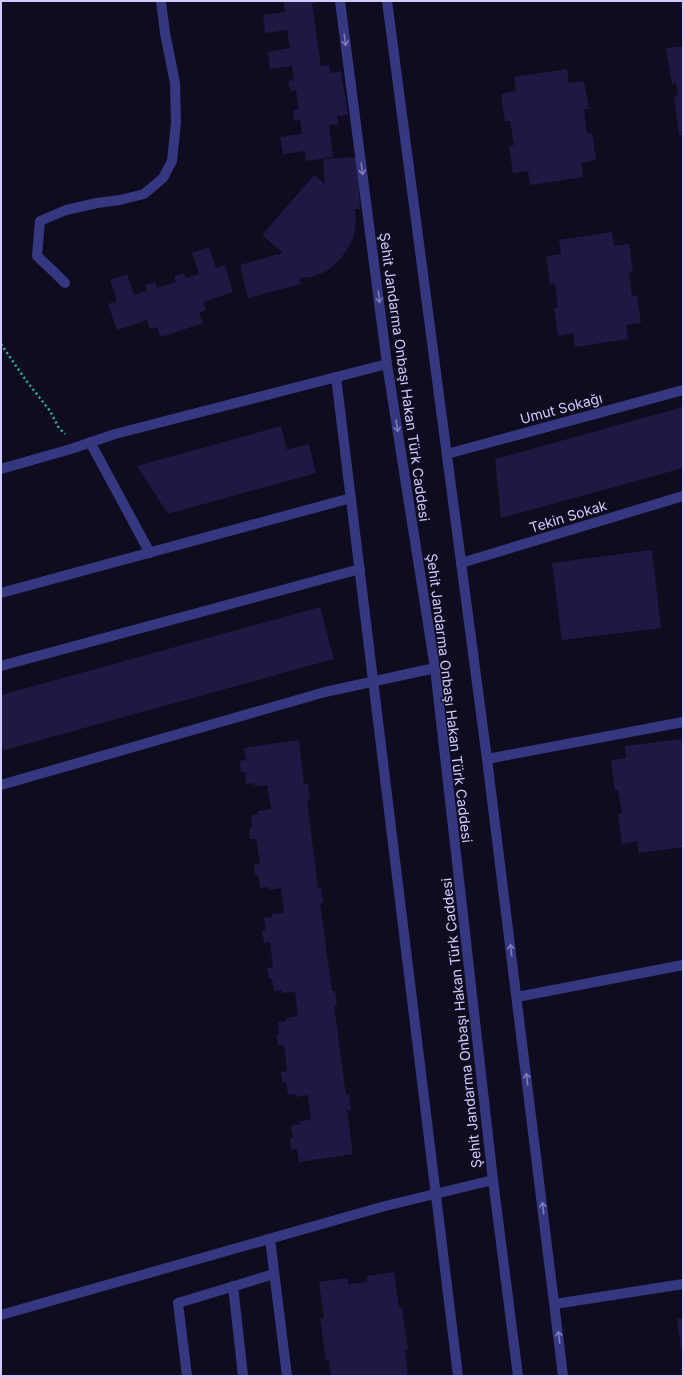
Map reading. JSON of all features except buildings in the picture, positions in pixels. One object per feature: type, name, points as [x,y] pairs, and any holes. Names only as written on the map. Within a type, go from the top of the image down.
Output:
[{"type":"street","points":[[65,283],[37,256],[40,221],[66,210],[144,194],[163,178],[172,161],[176,123],[175,82],[165,33],[161,1]]},
{"type":"street","name":"Şehit Jandarma Onbaşı Hakan Türk Caddesi","points":[[340,1],[388,364],[435,668],[493,1180],[518,1376]]},
{"type":"street","name":"Şehit Jandarma Onbaşı Hakan Türk Caddesi","points":[[387,1],[487,759],[563,1376]]},
{"type":"street","points":[[1,469],[71,449],[115,434],[388,364]]},
{"type":"street","points":[[336,377],[458,1376]]},
{"type":"street","name":"Umut Sokağı","points":[[447,454],[683,390]]},
{"type":"street","points":[[90,442],[150,553]]},
{"type":"street","name":"Tekin Sokak","points":[[461,564],[683,496]]},
{"type":"street","points":[[1,593],[351,498]]},
{"type":"street","points":[[1,666],[360,569]]},
{"type":"street","points":[[1,785],[326,692],[435,668]]},
{"type":"street","points":[[487,759],[683,722]]},
{"type":"street","points":[[517,997],[683,965]]},
{"type":"street","points":[[1,1315],[270,1239],[435,1194],[493,1180]]},
{"type":"street","points":[[270,1239],[287,1376]]},
{"type":"street","points":[[187,1376],[178,1303],[274,1274]]},
{"type":"street","points":[[555,1304],[683,1284]]},
{"type":"street","points":[[233,1286],[243,1376]]},
{"type":"path","points":[[1,344],[25,379],[50,411],[59,428],[66,434],[71,449]]}]
